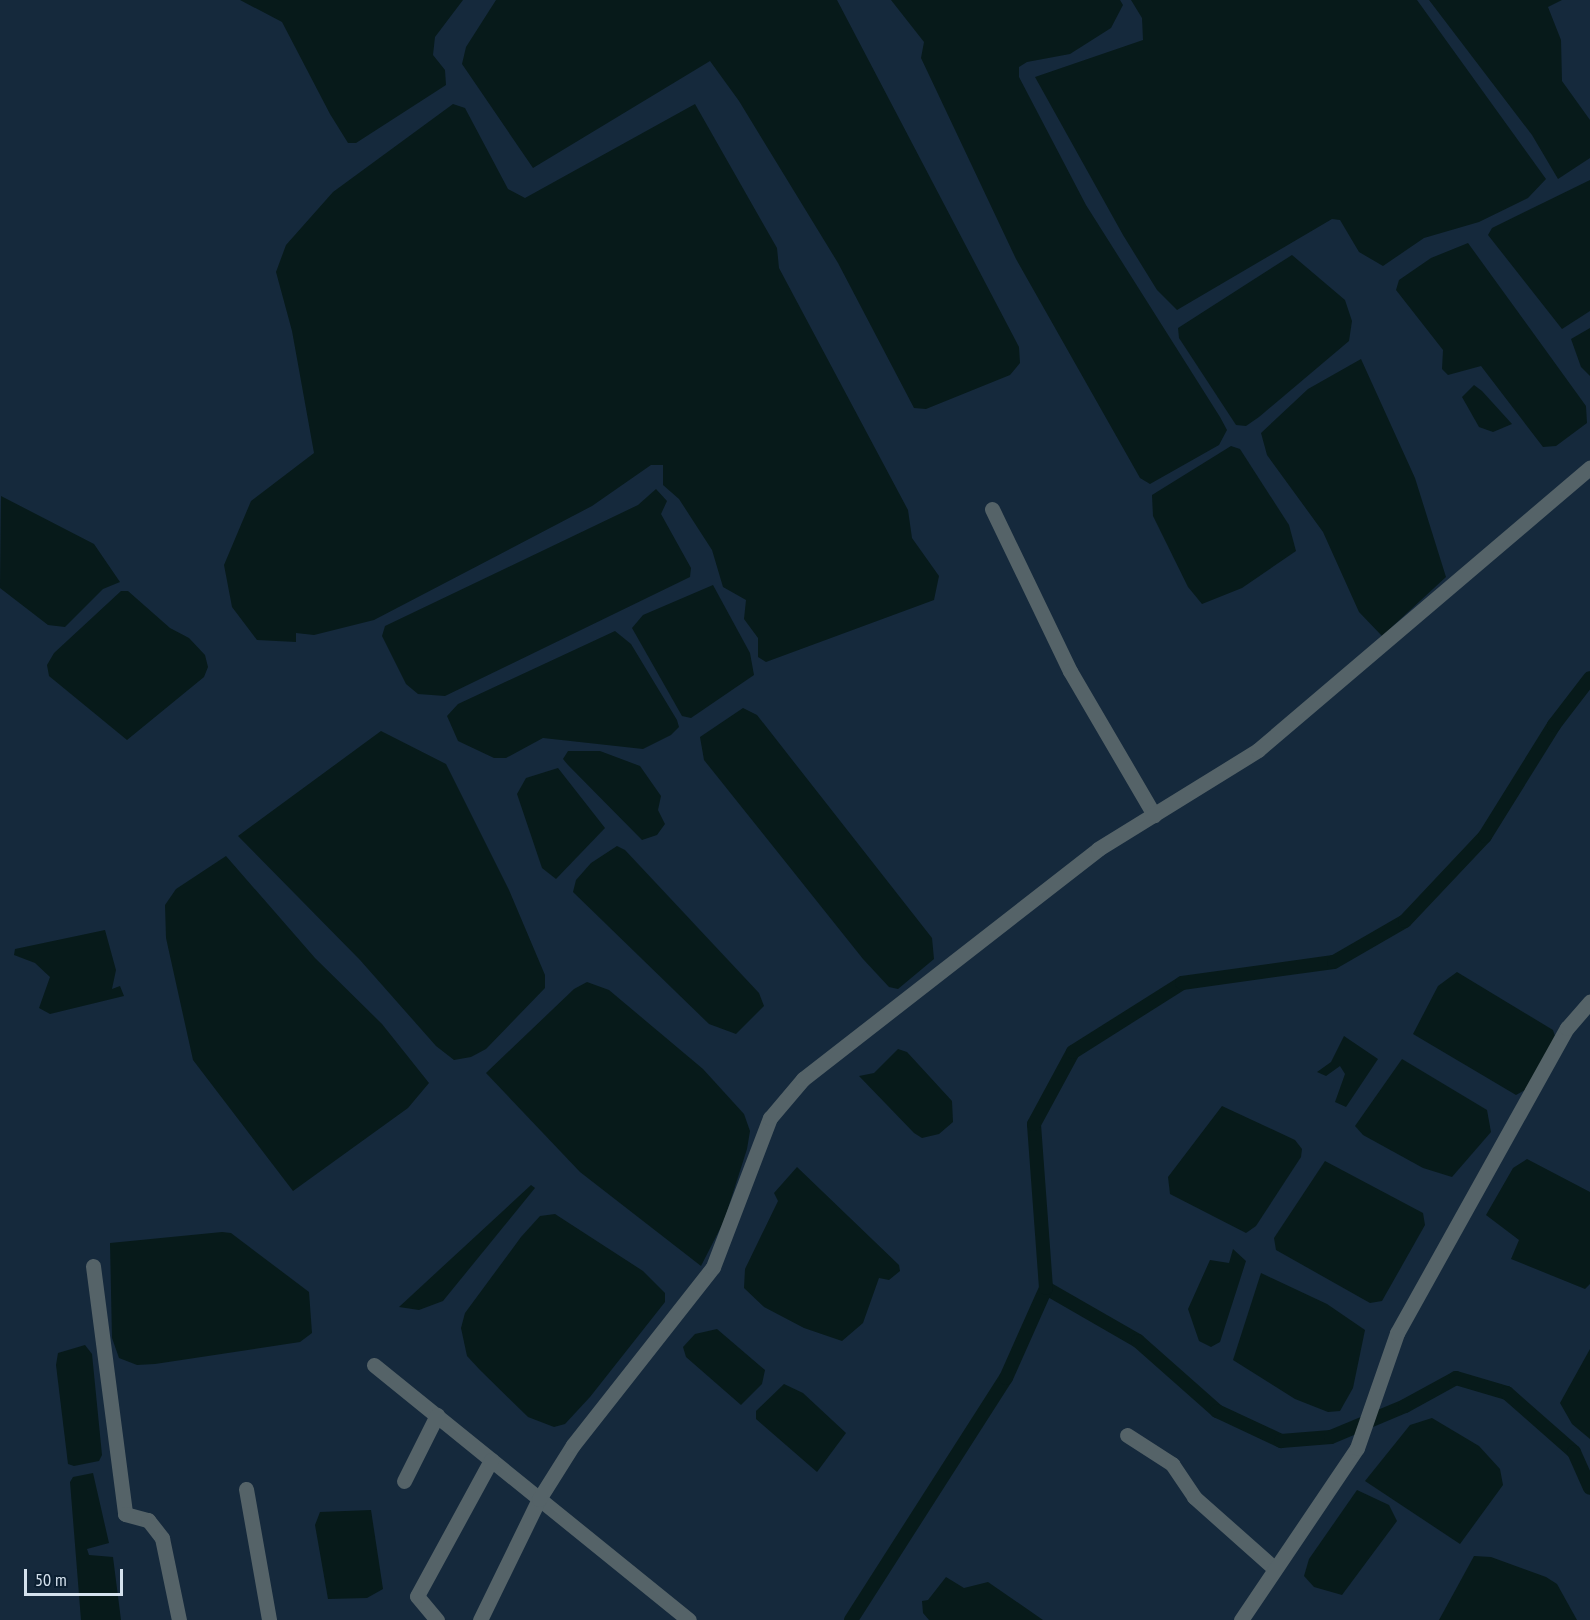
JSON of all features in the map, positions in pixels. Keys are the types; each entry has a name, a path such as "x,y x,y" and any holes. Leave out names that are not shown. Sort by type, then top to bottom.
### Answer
{"street":[{"path":"480,1620 539,1499 573,1445 713,1267 770,1118 803,1079 1098,849 1258,750 1590,467"},
{"path":"992,508 1070,671 1154,814"},
{"path":"1241,1620 1357,1448 1397,1333 1567,1028 1590,1002"},
{"path":"93,1266 125,1514 148,1520 162,1538 179,1620"},
{"path":"374,1365 686,1619"},
{"path":"405,1481 436,1414"},
{"path":"1127,1435 1172,1464 1194,1497 1274,1568"},
{"path":"438,1620 417,1596 491,1460"},
{"path":"246,1489 269,1620"}],"shaded area":[{"path":"240,0 463,0 435,37 433,55 445,70 446,85 356,143 348,143 330,114 282,22"},
{"path":"496,0 837,0 1019,347 1020,363 1010,375 926,409 914,408 838,263 739,101 710,61 533,168 462,64 466,47"},
{"path":"891,0 1120,0 1123,5 1111,28 1070,54 1027,62 1019,67 1019,77 1086,205 1220,417 1227,430 1219,445 1150,484 1140,478 1016,259 921,58 924,42"},
{"path":"1131,0 1417,0 1546,179 1528,198 1479,222 1424,238 1383,266 1359,252 1340,220 1332,219 1177,310 1157,290 1123,235 1035,77 1143,40 1142,18"},
{"path":"1429,0 1562,0 1548,7 1561,40 1562,81 1590,120 1590,158 1558,179 1532,135"},
{"path":"453,104 465,108 508,189 525,198 695,104 777,248 779,268 908,510 912,538 939,576 934,600 766,662 758,657 758,638 744,619 746,600 723,587 712,550 679,499 663,485 663,465 651,465 592,506 374,620 314,635 296,633 296,642 257,640 232,607 224,565 251,501 314,453 292,331 276,272 286,245 333,192"},
{"path":"1590,180 1590,311 1562,329 1488,235 1492,228"},
{"path":"1468,243 1586,406 1587,423 1556,446 1543,447 1481,366 1448,375 1442,369 1443,350 1396,290 1399,280 1431,258"},
{"path":"1292,255 1345,300 1352,321 1349,341 1259,417 1246,426 1236,425 1179,338 1178,328"},
{"path":"1590,328 1590,376 1581,367 1571,339"},
{"path":"1361,359 1415,478 1446,577 1382,636 1359,612 1323,532 1267,455 1261,433 1308,389"},
{"path":"1474,385 1512,424 1493,432 1479,427 1462,397"},
{"path":"1231,446 1240,449 1289,525 1296,551 1242,588 1202,604 1188,587 1153,516 1152,495"},
{"path":"656,489 667,501 661,514 691,568 690,577 445,696 418,694 406,684 382,636 385,626 638,505"},
{"path":"1,496 94,544 120,582 103,589 65,627 48,625 0,588"},
{"path":"713,585 750,653 754,675 691,718 682,716 632,628 643,615"},
{"path":"121,591 128,591 170,628 189,638 205,655 208,667 204,677 127,740 49,676 47,665 54,653"},
{"path":"615,631 631,644 677,720 679,727 671,735 643,749 543,738 506,758 494,758 458,741 447,716 458,704"},
{"path":"743,708 757,715 932,938 934,959 898,989 889,987 863,959 704,760 700,737"},
{"path":"381,731 446,764 509,890 545,975 545,988 486,1049 471,1057 454,1060 436,1046 360,960 238,836"},
{"path":"568,751 600,751 640,766 661,796 658,810 665,824 657,835 642,840 563,759"},
{"path":"558,768 605,828 556,879 542,868 517,794 526,778"},
{"path":"617,846 625,850 759,993 764,1006 736,1034 709,1024 573,892 576,880 591,863"},
{"path":"226,856 315,958 382,1024 429,1083 408,1108 293,1191 193,1060 166,938 165,905 176,889"},
{"path":"105,930 116,970 112,989 120,986 124,996 50,1014 39,1008 50,977 35,963 14,955 15,949"},
{"path":"1457,972 1553,1030 1556,1039 1525,1090 1516,1095 1413,1034 1438,986"},
{"path":"587,982 609,990 703,1069 744,1114 750,1131 747,1149 724,1221 701,1266 580,1172 486,1073 574,989"},
{"path":"1344,1036 1378,1059 1346,1107 1335,1102 1345,1074 1340,1066 1326,1076 1317,1072 1331,1062"},
{"path":"898,1049 907,1052 952,1101 953,1122 939,1134 922,1138 914,1133 859,1076 874,1073"},
{"path":"1402,1059 1487,1110 1491,1132 1452,1177 1423,1168 1363,1135 1355,1126"},
{"path":"1222,1106 1295,1140 1302,1149 1301,1157 1256,1226 1246,1233 1170,1194 1168,1177"},
{"path":"1527,1159 1590,1192 1590,1284 1585,1289 1511,1259 1519,1240 1486,1215 1513,1168"},
{"path":"1325,1161 1423,1213 1425,1225 1382,1301 1370,1303 1276,1250 1274,1238"},
{"path":"797,1167 899,1265 900,1271 889,1280 879,1278 863,1323 842,1341 804,1328 764,1307 744,1288 745,1269 778,1201 774,1193"},
{"path":"531,1185 535,1188 443,1301 419,1310 399,1307"},
{"path":"555,1214 643,1271 665,1293 665,1302 590,1397 565,1424 554,1427 528,1417 480,1370 467,1356 461,1328 465,1313 521,1237 540,1216"},
{"path":"231,1233 309,1292 312,1333 300,1342 155,1364 137,1365 119,1358 112,1338 110,1243"},
{"path":"1233,1249 1246,1261 1220,1342 1211,1347 1199,1341 1188,1309 1210,1260 1229,1263"},
{"path":"1261,1273 1327,1304 1365,1330 1353,1388 1340,1411 1328,1412 1295,1399 1233,1360"},
{"path":"717,1329 765,1370 762,1384 741,1405 686,1357 683,1347 695,1334"},
{"path":"85,1345 92,1354 102,1455 99,1461 74,1466 68,1464 56,1365 58,1353"},
{"path":"1590,1349 1590,1439 1572,1424 1560,1403"},
{"path":"784,1384 803,1393 846,1433 817,1472 756,1419 756,1411"},
{"path":"1432,1418 1479,1446 1500,1469 1503,1485 1460,1544 1365,1481 1410,1425"},
{"path":"93,1473 109,1543 87,1549 89,1555 113,1557 121,1620 81,1620 70,1482 73,1477"},
{"path":"1357,1490 1389,1505 1397,1521 1342,1595 1314,1587 1304,1576 1309,1559"},
{"path":"371,1510 383,1589 367,1598 328,1599 315,1525 320,1512"},
{"path":"1474,1556 1491,1557 1546,1577 1557,1584 1577,1620 1439,1620"},
{"path":"946,1577 964,1588 988,1582 1043,1620 929,1620 923,1613 922,1601 928,1600"}],"waterway":[{"path":"851,1620 1006,1378 1046,1288 1034,1124 1073,1052 1182,983 1334,962 1405,921 1485,836 1554,725 1590,678"},
{"path":"1046,1288 1138,1341 1217,1411 1281,1441 1331,1437 1405,1406 1456,1378 1507,1393 1574,1452 1590,1488"}]}
